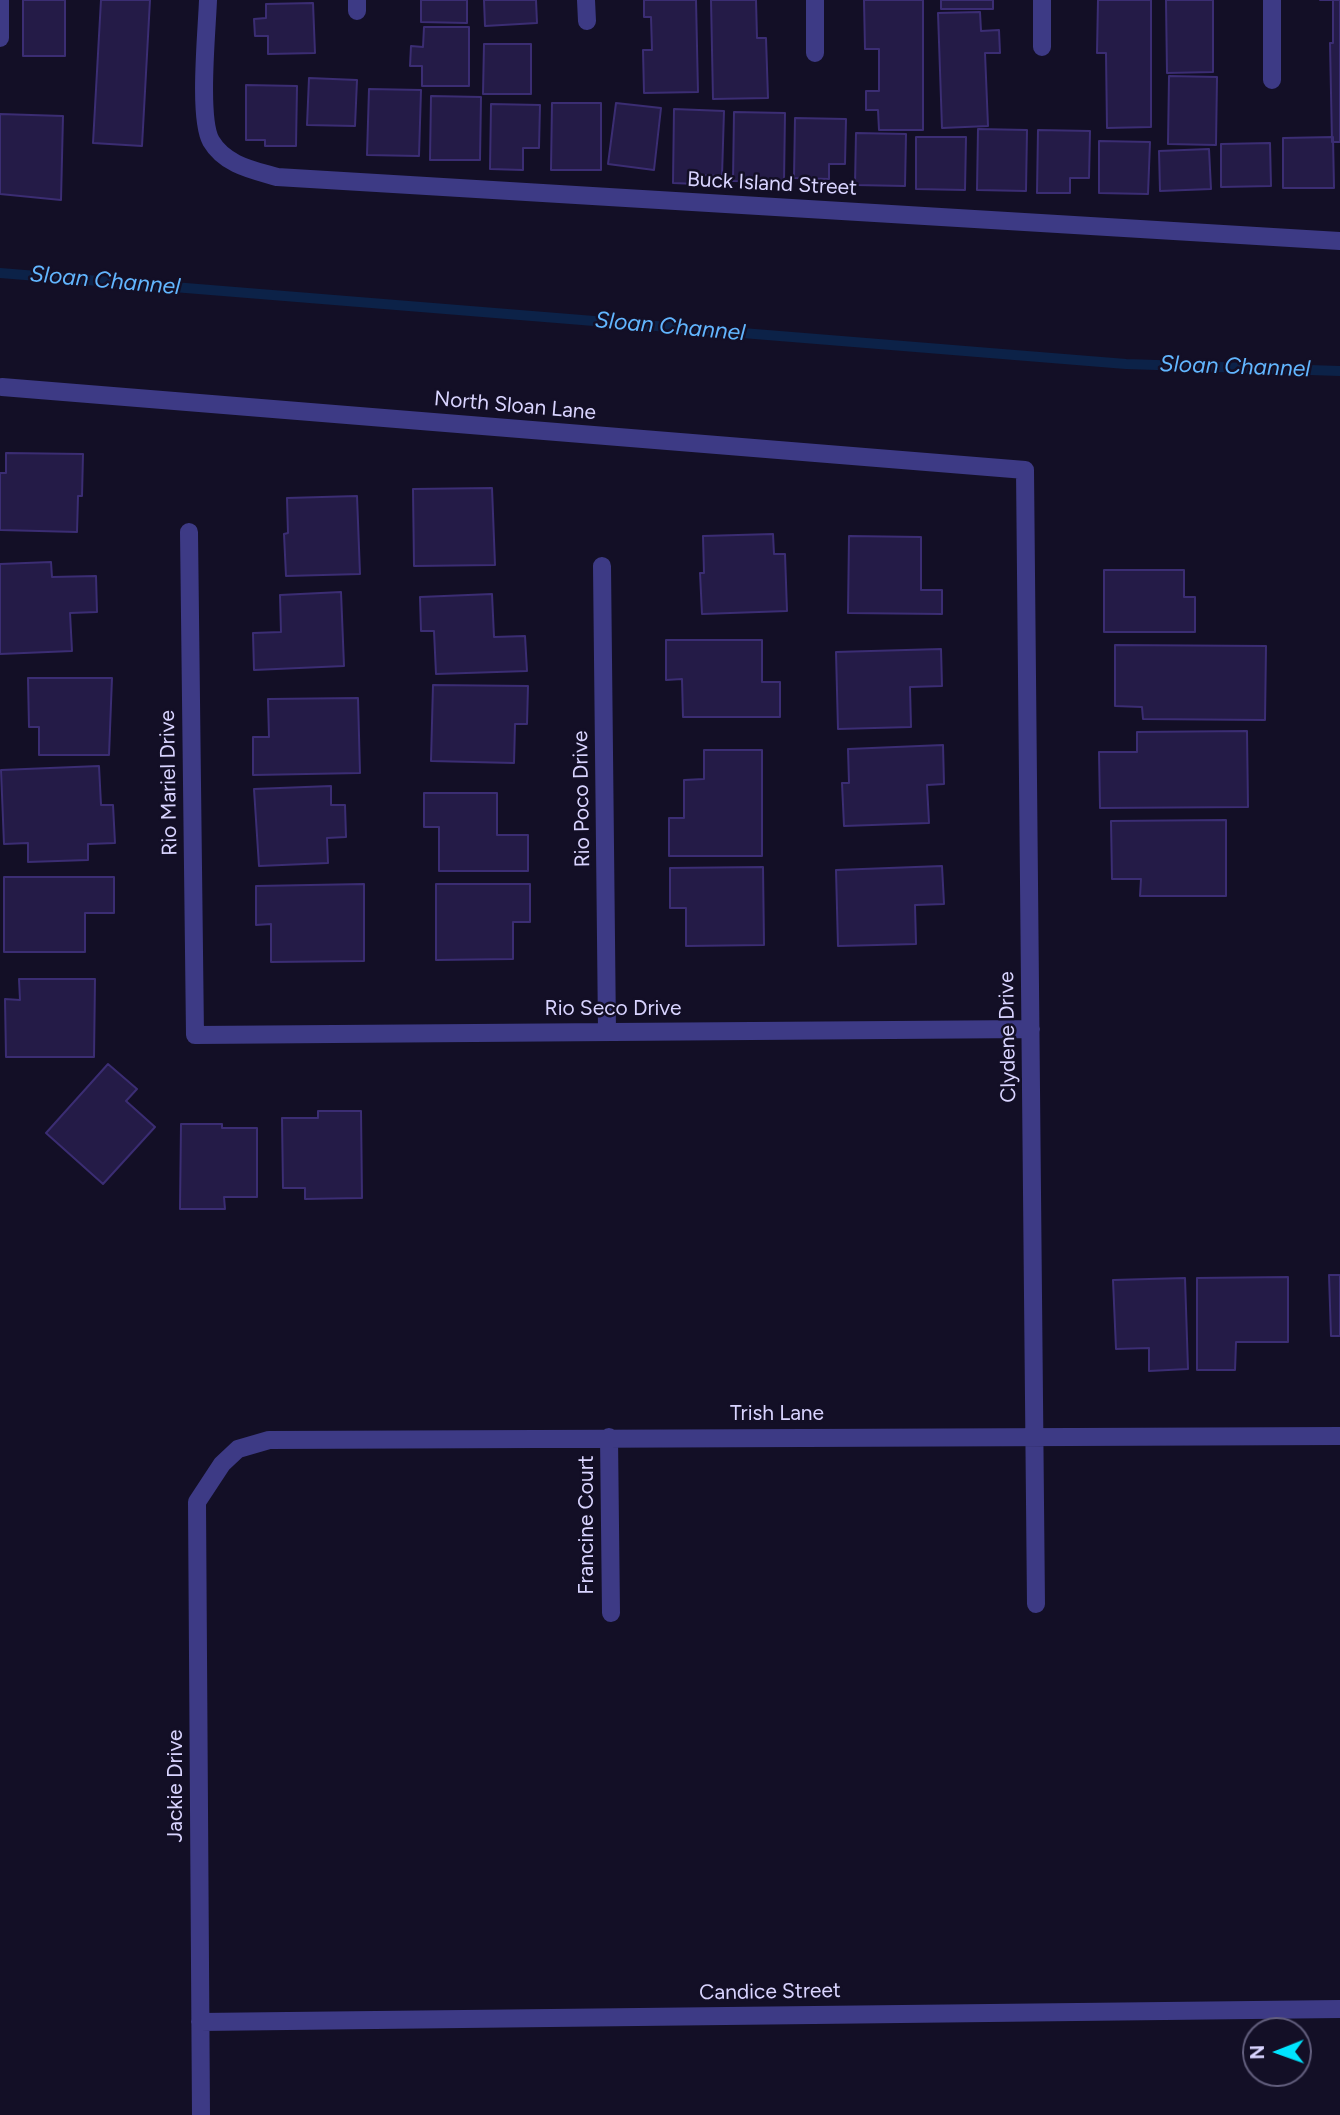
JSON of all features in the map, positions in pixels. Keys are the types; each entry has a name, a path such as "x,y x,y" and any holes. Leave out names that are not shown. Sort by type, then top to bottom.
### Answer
{"street":[{"path":"0,0 0,38"},
{"name":"Buck Island Street","path":"208,0 204,117 211,141 228,159 242,167 277,177 1340,241"},
{"path":"586,0 586,20"},
{"path":"815,0 815,52"},
{"path":"1042,0 1042,47"},
{"path":"1272,0 1272,80"},
{"name":"North Sloan Lane","path":"2,387 1026,470"},
{"name":"Clydene Drive","path":"1026,470 1036,1604"},
{"name":"Rio Mariel Drive","path":"190,531 195,1035"},
{"name":"Rio Poco Drive","path":"602,566 607,1032"},
{"name":"Rio Seco Drive","path":"195,1035 1031,1029"},
{"name":"Trish Lane","path":"222,1464 239,1449 270,1440 1340,1436"},
{"name":"Francine Court","path":"609,1437 611,1613"},
{"name":"Jackie Drive","path":"201,2115 197,1502 222,1464"},
{"name":"Candice Street","path":"200,2022 1340,2009"}],"building":[{"path":"23,0 65,0 65,56 23,56"},
{"path":"101,0 150,0 142,146 93,143"},
{"path":"421,0 467,0 467,23 421,22"},
{"path":"484,0 536,0 537,23 485,26"},
{"path":"644,0 696,0 698,92 644,93 643,50 652,50 651,17 644,17"},
{"path":"711,0 756,0 757,38 766,38 768,98 713,99"},
{"path":"864,0 923,0 923,130 879,130 878,110 866,110 866,91 879,91 879,49 865,49"},
{"path":"941,0 993,0 993,9 941,9"},
{"path":"1098,0 1151,0 1151,127 1107,128 1106,53 1097,53"},
{"path":"1166,0 1213,0 1213,72 1167,73"},
{"path":"1333,0 1340,0 1340,142 1332,142 1330,43 1333,43"},
{"path":"313,3 315,53 268,54 268,36 255,36 254,19 266,18 266,4"},
{"path":"980,12 981,31 999,30 1000,53 985,53 988,126 942,128 938,13"},
{"path":"424,27 469,27 469,86 422,86 422,66 410,66 411,46 423,47"},
{"path":"484,44 531,44 531,94 483,94"},
{"path":"1169,76 1217,77 1216,145 1168,144"},
{"path":"309,78 357,80 355,126 307,125"},
{"path":"246,85 297,86 296,146 265,146 265,140 246,140"},
{"path":"369,89 421,90 419,156 367,155"},
{"path":"431,96 481,97 480,160 430,160"},
{"path":"552,103 601,103 601,170 551,170"},
{"path":"616,103 661,108 654,170 608,164"},
{"path":"491,104 540,105 539,148 523,148 523,170 490,169"},
{"path":"674,109 724,111 722,176 697,175 697,184 673,183"},
{"path":"734,112 785,113 784,182 733,181"},
{"path":"0,114 63,116 61,200 0,194"},
{"path":"795,118 846,119 845,164 829,164 829,179 794,178"},
{"path":"978,129 1027,130 1026,191 977,190"},
{"path":"1038,130 1090,131 1089,178 1070,178 1070,193 1037,193"},
{"path":"856,133 906,134 905,186 855,185"},
{"path":"916,137 966,137 965,190 916,189"},
{"path":"1333,137 1334,188 1283,188 1283,138"},
{"path":"1099,141 1150,142 1148,194 1099,193"},
{"path":"1270,143 1271,186 1221,187 1221,144"},
{"path":"1209,149 1211,189 1160,191 1159,151"},
{"path":"6,453 83,454 82,496 78,496 77,532 0,530 0,473 6,473"},
{"path":"492,488 495,565 414,566 413,489"},
{"path":"357,496 360,574 286,576 284,534 288,533 287,498"},
{"path":"773,534 774,554 785,554 787,611 702,614 700,573 704,573 703,536"},
{"path":"849,536 921,537 921,590 942,590 942,614 848,613"},
{"path":"51,562 52,577 96,576 97,612 70,613 72,651 0,654 0,564"},
{"path":"1104,570 1184,570 1184,597 1195,597 1195,632 1104,632"},
{"path":"341,592 344,666 254,670 253,633 281,632 280,595"},
{"path":"492,594 494,637 525,636 527,671 436,674 434,631 421,631 420,597"},
{"path":"666,640 762,640 762,682 780,682 780,717 683,717 682,679 666,680"},
{"path":"1115,645 1266,646 1265,720 1143,719 1142,707 1115,706"},
{"path":"941,649 942,686 910,687 911,727 838,729 836,652"},
{"path":"28,678 112,678 109,755 39,755 39,727 29,727"},
{"path":"433,685 528,686 527,724 515,724 514,763 431,761"},
{"path":"358,698 360,773 253,775 253,737 269,737 268,699"},
{"path":"1247,731 1248,807 1100,808 1099,752 1137,752 1137,732"},
{"path":"943,745 944,784 927,785 929,823 844,826 842,783 849,783 848,749"},
{"path":"704,750 762,750 762,856 669,856 669,818 684,818 684,780 704,779"},
{"path":"99,766 101,805 113,805 115,843 88,844 88,860 28,862 28,843 4,844 1,770"},
{"path":"331,786 331,805 345,805 346,837 327,838 328,863 259,866 254,789"},
{"path":"424,793 497,793 497,835 528,835 528,871 439,871 439,827 424,827"},
{"path":"1226,820 1226,896 1140,896 1141,879 1112,879 1111,821"},
{"path":"942,866 944,904 915,905 916,944 838,946 836,870"},
{"path":"763,867 764,945 686,946 686,908 670,908 670,868"},
{"path":"4,877 114,877 114,913 85,913 85,952 4,952"},
{"path":"364,884 364,961 271,962 271,924 256,925 256,886"},
{"path":"436,884 530,884 530,922 513,922 513,959 436,960"},
{"path":"19,979 95,979 94,1057 6,1057 5,999 20,1000"},
{"path":"108,1064 137,1089 126,1101 155,1127 103,1184 46,1133"},
{"path":"318,1111 361,1111 362,1198 305,1199 305,1188 283,1188 282,1118 318,1118"},
{"path":"181,1124 222,1124 222,1128 257,1128 257,1197 224,1197 225,1209 180,1209"},
{"path":"1329,1275 1340,1275 1340,1336 1331,1336"},
{"path":"1288,1277 1288,1342 1236,1342 1235,1370 1197,1370 1197,1278"},
{"path":"1185,1278 1188,1369 1149,1371 1149,1348 1116,1349 1113,1280"}],"waterway":[{"name":"Sloan Channel","path":"0,273 1126,364 1340,371"}]}
